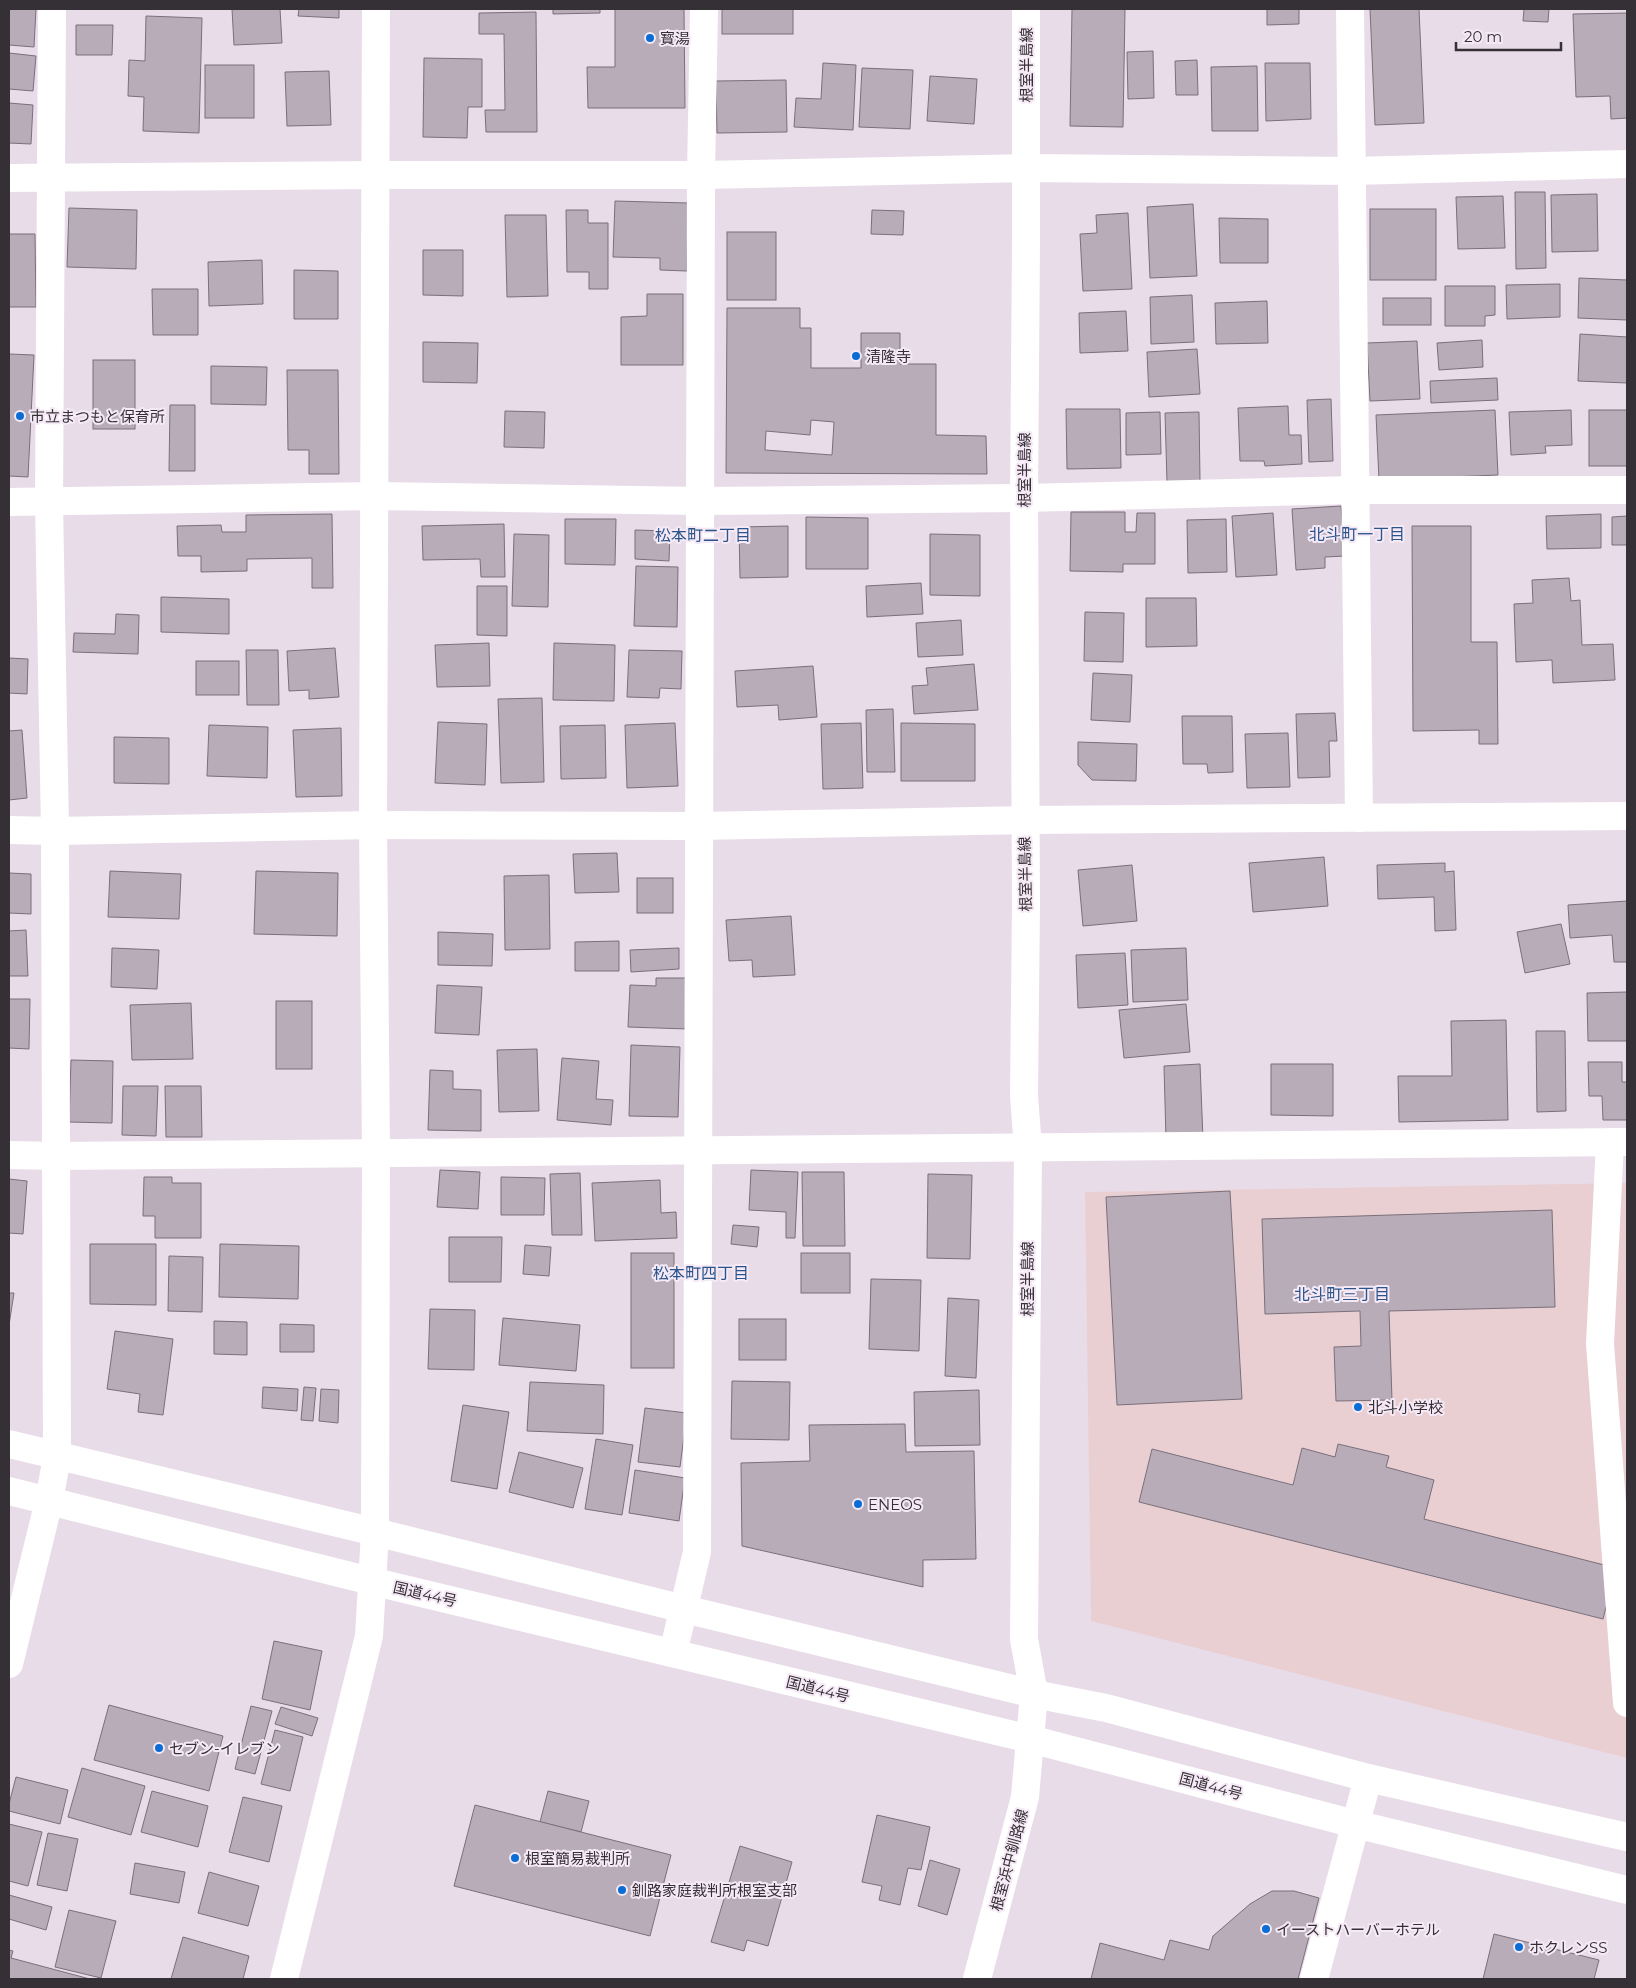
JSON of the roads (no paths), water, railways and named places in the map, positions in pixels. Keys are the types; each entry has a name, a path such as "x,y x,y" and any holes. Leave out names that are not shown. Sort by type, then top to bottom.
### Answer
{"main road":[{"path":"9,1664 49,1501 57,1457 55,831 49,503 52,9"},
{"path":"284,1979 369,1636 375,1532 376,9"},
{"path":"673,1653 697,1552 701,175 704,9"},
{"name":"根室半島線","path":"1026,9 1024,498 1026,903 1024,1096 1028,1148 1024,1639 1034,1694 1030,1739"},
{"path":"1350,9 1359,818"},
{"path":"9,178 701,175 1026,168 1352,170 1627,164"},
{"path":"9,502 49,503 375,496 700,501 1024,498 1355,490 1627,490"},
{"path":"9,830 55,831 374,825 699,826 1025,820 1627,816"},
{"path":"9,1155 1618,1142 1600,1344 1627,1703"},
{"path":"9,1444 1034,1694 1106,1708 1368,1778 1627,1837"},
{"name":"国道44号","path":"9,1491 371,1581 1030,1739 1355,1824 1627,1890"},
{"name":"根室浜中釧路線","path":"977,1979 1025,1798 1030,1739"},
{"path":"1314,1979 1368,1778"}],"place":[{"name":"寳湯","path":"650,38"},
{"name":"清隆寺","path":"856,356"},
{"name":"市立まつもと保育所","path":"20,416"},
{"name":"北斗小学校","path":"1358,1407"},
{"name":"ENEOS","path":"858,1504"},
{"name":"セブン-イレブン","path":"159,1748"},
{"name":"根室簡易裁判所","path":"515,1858"},
{"name":"釧路家庭裁判所根室支部","path":"622,1890"},
{"name":"イーストハーバーホテル","path":"1266,1929"},
{"name":"ホクレンSS","path":"1519,1947"}],"district":[{"name":"北斗町一丁目","path":"1357,534"},
{"name":"松本町二丁目","path":"703,535"},
{"name":"松本町四丁目","path":"701,1273"},
{"name":"北斗町三丁目","path":"1342,1294"}]}
